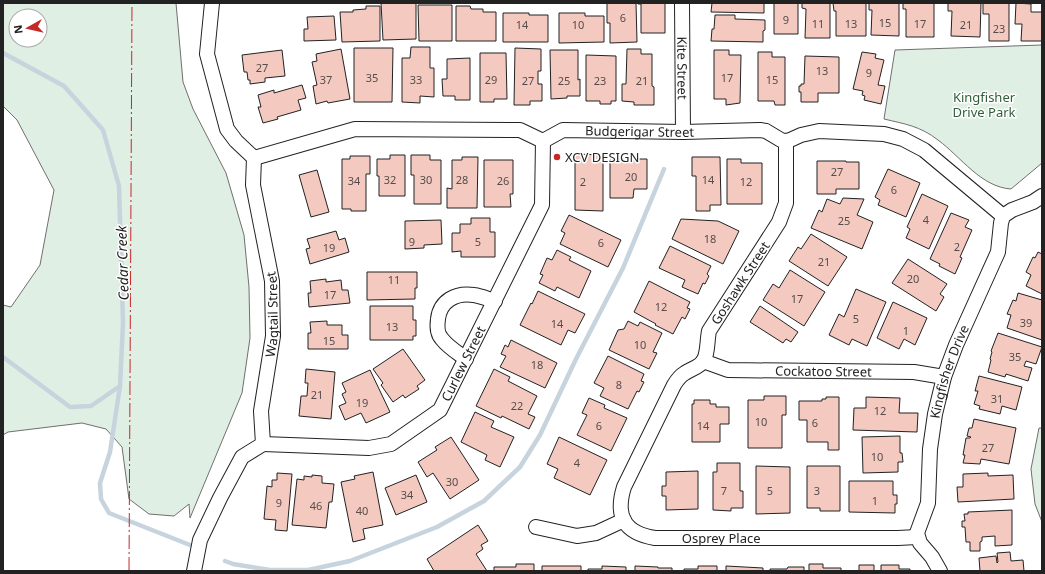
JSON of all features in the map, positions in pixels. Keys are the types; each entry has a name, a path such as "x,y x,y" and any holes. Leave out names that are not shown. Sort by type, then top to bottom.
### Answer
{"street":[{"path":"212,3 207,54 227,129 236,141 254,158 355,129 520,130 543,141"},
{"name":"Kite Street","path":"682,3 683,132"},
{"name":"Budgerigar Street","path":"543,141 563,130 683,132 760,130 766,131 780,140 786,141"},
{"path":"786,141 801,135 819,131 884,134 903,139 924,150 1003,216 1012,210 1033,202 1042,196"},
{"name":"Curlew Street","path":"263,444 369,448 391,444 440,410 542,205 543,141"},
{"name":"Goshawk Street","path":"703,361 711,327 779,222 786,203 786,141"},
{"name":"Wagtail Street","path":"254,158 253,185 272,281 273,336 261,411 263,444"},
{"name":"Kingfisher Drive","path":"917,537 918,528 928,503 930,449 944,377 956,345 998,252 1000,223 1003,216"},
{"path":"466,359 441,339 438,330 439,310 444,303 452,297 464,295 474,295 494,301"},
{"path":"536,527 577,536 596,533 624,520 620,504 624,487 671,392 679,378 697,367 703,361"},
{"name":"Cockatoo Street","path":"703,361 728,370 914,372 944,377"},
{"path":"194,571 200,540 242,457 263,444"},
{"name":"Osprey Place","path":"624,520 630,528 638,534 655,538 917,537"},
{"path":"917,537 940,571"}],"green space":[{"path":"3,3 176,3 183,82 193,109 226,173 244,235 249,287 250,338 242,393 190,518 189,504 174,516 149,514 129,499 122,447 106,429 82,423 8,432 3,435 3,305 11,307 40,265 54,190 17,120 3,106"},
{"name":"Kingfisher Drive Park","path":"1042,45 1042,163 1011,189 990,183 981,177 931,135 912,126 884,119 895,50"},
{"path":"1039,428 1042,428 1042,522 1035,504 1031,469"}],"building":[{"path":"381,3 416,3 416,39 383,40"},
{"path":"607,3 636,3 637,42 610,43 610,23 607,23"},
{"path":"638,3 665,3 665,33 641,33 641,4"},
{"path":"712,3 764,3 764,13 711,12"},
{"path":"774,3 798,3 798,34 774,34"},
{"path":"802,3 830,3 830,38 805,38 806,9 802,8"},
{"path":"833,3 866,3 866,36 836,36 836,11 834,11"},
{"path":"869,3 899,3 899,36 871,35 872,10 869,10"},
{"path":"903,3 934,3 934,37 906,37 906,9 903,9"},
{"path":"948,3 981,3 980,37 951,36 952,11 948,11"},
{"path":"983,3 1009,3 1009,41 989,41 989,14 983,14"},
{"path":"1016,3 1031,4 1031,12 1042,12 1042,41 1021,41 1022,24 1015,24"},
{"path":"418,5 452,5 452,41 419,41"},
{"path":"366,6 380,6 380,41 342,42 340,12 353,12 353,10 366,9"},
{"path":"456,6 470,6 471,9 483,9 483,12 496,12 496,41 456,41"},
{"path":"503,13 548,15 548,42 503,42"},
{"path":"559,13 585,13 585,16 604,16 604,42 559,43"},
{"path":"715,15 735,15 735,19 765,20 763,42 711,41"},
{"path":"334,16 336,40 304,41 304,29 308,29 307,17"},
{"path":"411,47 430,47 430,68 434,68 434,97 420,96 420,103 402,102 402,58 410,58"},
{"path":"354,48 393,48 392,102 354,102"},
{"path":"515,48 541,49 541,71 538,71 538,84 542,84 542,101 530,101 530,105 514,105"},
{"path":"341,49 350,99 328,103 327,101 316,104 313,86 317,85 312,62 317,61 316,54"},
{"path":"627,49 641,49 641,54 652,54 652,86 654,87 654,105 634,105 634,102 622,101 622,84 626,84"},
{"path":"282,50 285,76 265,78 265,82 250,84 247,72 244,72 242,55"},
{"path":"550,50 578,50 578,80 580,79 580,96 567,96 567,98 551,99"},
{"path":"714,50 729,50 729,55 741,55 740,103 726,105 726,99 714,99"},
{"path":"758,52 772,52 772,57 785,57 785,105 775,105 774,101 758,101"},
{"path":"862,52 876,54 875,58 884,60 878,85 885,86 881,104 864,100 865,96 862,95 863,91 853,89"},
{"path":"480,53 506,53 507,99 494,99 494,102 480,102"},
{"path":"586,55 616,56 616,101 611,101 611,104 600,104 600,101 586,101"},
{"path":"805,56 839,57 839,93 818,93 818,102 801,102 801,92 799,92 799,86 804,84"},
{"path":"470,58 470,100 455,100 455,96 443,96 442,79 447,79 447,59"},
{"path":"302,85 306,98 298,100 301,110 263,123 258,107 261,107 258,95 274,90 274,93"},
{"path":"575,154 603,155 603,211 575,210"},
{"path":"390,155 405,155 405,196 379,196 377,159 390,159"},
{"path":"411,155 430,155 430,160 441,160 441,204 414,204 414,175 411,175"},
{"path":"350,156 370,156 370,174 366,174 366,211 351,211 351,209 342,209 342,159 350,159"},
{"path":"462,157 478,157 477,208 447,208 447,188 452,189 452,160 462,160"},
{"path":"692,157 720,157 721,205 710,205 710,211 696,211 696,176 692,176"},
{"path":"610,159 647,159 647,189 634,189 633,198 610,198"},
{"path":"727,159 741,159 741,163 762,163 762,204 727,204"},
{"path":"484,160 513,160 513,194 510,194 511,207 484,207"},
{"path":"817,161 859,162 859,189 836,189 836,194 817,194"},
{"path":"888,169 920,183 906,217 878,205 880,200 875,197"},
{"path":"317,170 329,212 311,217 299,175"},
{"path":"922,194 948,206 929,249 906,238 910,229 907,227"},
{"path":"843,198 864,199 857,215 873,222 862,249 811,228 819,210 822,212 827,199 840,204"},
{"path":"951,213 969,220 965,227 972,230 960,257 962,258 955,274 939,266 940,264 930,259"},
{"path":"569,215 621,240 608,267 560,244 565,233 561,231"},
{"path":"471,218 490,218 490,232 495,232 495,257 461,257 461,251 452,252 452,233 460,233 460,224 471,224"},
{"path":"681,219 718,221 739,231 723,264 672,239"},
{"path":"441,220 442,244 424,245 424,248 405,249 405,221"},
{"path":"336,231 339,240 345,238 349,252 310,264 306,249 310,248 307,239"},
{"path":"811,234 847,257 828,286 789,261 798,247 801,249"},
{"path":"670,246 711,266 707,274 709,276 705,284 703,283 698,294 682,287 685,280 659,268"},
{"path":"557,250 571,257 569,260 591,271 579,298 557,287 555,291 539,283 543,275 540,274 547,258 552,260"},
{"path":"1038,252 1042,254 1042,294 1026,286 1031,275 1026,272 1033,257 1035,258"},
{"path":"908,259 947,284 940,294 944,297 936,311 892,283"},
{"path":"790,270 825,292 804,326 763,300 773,284 779,288"},
{"path":"367,272 417,272 415,299 367,300"},
{"path":"326,279 326,282 341,280 342,290 348,290 350,303 309,307 308,293 311,293 310,281"},
{"path":"649,281 690,302 687,308 690,309 685,319 682,317 673,334 634,312"},
{"path":"856,289 886,302 867,346 852,339 849,345 829,335 839,314 844,317"},
{"path":"538,291 585,314 575,333 568,330 561,345 520,325"},
{"path":"1018,293 1042,300 1042,340 1007,328 1011,315 1007,314 1013,300 1016,301"},
{"path":"893,302 927,318 915,345 904,339 899,349 877,338"},
{"path":"370,306 413,306 413,320 416,320 416,336 413,336 413,340 370,340"},
{"path":"760,306 798,332 791,342 786,339 783,343 750,322"},
{"path":"327,321 327,325 342,325 342,335 348,335 348,349 308,349 308,333 311,333 310,322"},
{"path":"628,321 638,326 640,322 662,333 653,352 657,353 649,369 609,350 618,330 624,329"},
{"path":"998,333 1042,347 1036,364 1026,361 1024,366 1032,368 1028,381 1006,374 1005,377 988,372 991,360 991,351"},
{"path":"511,340 557,363 545,388 500,367 506,356 501,354 505,345 508,347"},
{"path":"403,349 425,380 417,386 419,389 405,398 403,395 393,402 381,385 383,383 373,369"},
{"path":"608,356 644,374 641,381 644,382 639,392 637,391 628,409 600,396 604,388 594,383"},
{"path":"306,369 335,372 331,419 299,416 301,396 307,396 308,383 305,383"},
{"path":"494,369 510,377 508,381 537,396 528,414 535,417 529,429 476,406"},
{"path":"370,370 390,412 366,423 361,413 345,420 339,406 346,403 342,394 346,392 342,383"},
{"path":"979,376 1022,387 1016,410 1002,406 1000,414 979,409 980,406 974,404 978,391 975,391"},
{"path":"764,396 786,396 786,415 782,415 782,448 748,448 748,400 764,400"},
{"path":"826,397 839,397 839,450 828,450 828,442 807,442 807,420 799,420 799,401 822,401 822,399 826,399"},
{"path":"866,397 900,398 899,413 918,413 917,432 853,430 854,408 866,408"},
{"path":"589,398 605,405 604,408 627,418 611,451 577,435 587,415 582,413"},
{"path":"694,400 710,400 710,404 716,404 716,407 729,407 729,424 720,424 720,442 692,442 692,404 694,404"},
{"path":"475,412 494,421 491,427 514,437 500,467 485,460 487,455 461,442"},
{"path":"974,419 1016,428 1009,464 981,459 980,464 963,463 966,438 971,437 967,436 969,428 972,428"},
{"path":"900,436 900,453 902,453 903,462 898,462 898,472 863,473 862,437"},
{"path":"451,437 479,480 450,499 433,473 427,477 418,462 437,450 435,447"},
{"path":"559,437 607,460 590,495 554,478 558,469 547,464"},
{"path":"717,463 740,463 740,491 743,491 743,508 731,508 731,511 713,510 713,472 717,472"},
{"path":"756,466 790,467 790,513 756,514"},
{"path":"807,466 840,466 840,511 820,511 820,508 807,508"},
{"path":"698,471 698,509 666,510 666,496 662,496 662,486 666,486 666,472"},
{"path":"373,472 383,525 363,529 365,539 353,542 341,482 355,479 354,476"},
{"path":"277,473 292,474 287,531 275,530 276,520 264,519 267,486 272,487 272,480 277,480"},
{"path":"988,473 988,476 1013,475 1014,499 958,502 957,487 963,487 963,474"},
{"path":"312,475 322,476 322,483 334,484 332,502 329,502 326,528 292,525 297,479 304,480 304,476 312,477"},
{"path":"416,475 427,502 396,515 385,488"},
{"path":"849,481 893,481 893,495 897,495 895,513 849,512"},
{"path":"1012,510 1012,545 995,546 995,536 982,537 982,541 980,542 980,551 970,551 970,542 966,542 965,527 962,527 962,521 965,521 964,514 968,514 968,512"},
{"path":"478,525 488,541 481,545 483,549 476,554 487,571 434,571 427,559"},
{"path":"1010,552 1011,561 1023,560 1024,571 980,571 979,558 996,556 997,563 997,553"},
{"path":"516,564 534,564 534,571 494,571 494,567 516,567"},
{"path":"809,564 823,564 823,568 841,568 841,571 809,571"},
{"path":"859,565 874,565 874,571 859,571"},
{"path":"881,565 899,565 899,569 910,569 910,571 881,571"},
{"path":"542,566 581,566 581,571 542,571"},
{"path":"602,566 626,567 626,571 588,571 588,569 602,569"},
{"path":"635,566 672,568 672,571 635,571"},
{"path":"698,566 717,566 717,571 684,571 684,569 698,569"},
{"path":"726,566 763,568 763,571 726,571"},
{"path":"788,567 804,567 804,571 770,571 770,569 787,569"}],"waterway":[{"name":"Cedar Creek","path":"3,53 64,86 103,130 119,186 123,323 120,386 91,406 70,407 3,357"},
{"path":"225,561 233,564 270,570 308,570 350,561 437,527 484,501 520,467 540,435 576,359 623,268 664,169"},
{"path":"120,386 110,452 100,483 101,499 109,513 190,545"}],"power":[{"path":"129,571 132,3"}],"place":[{"name":"XCV DESIGN","path":"557,157"}]}
